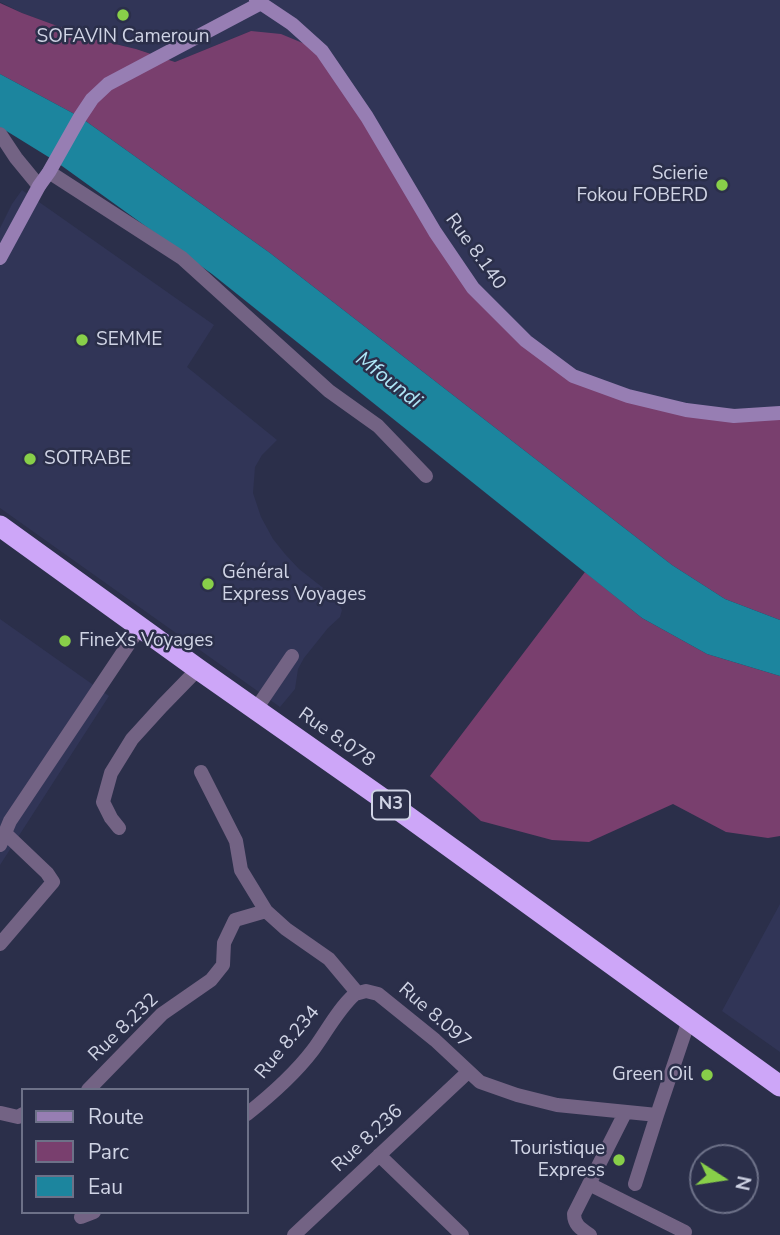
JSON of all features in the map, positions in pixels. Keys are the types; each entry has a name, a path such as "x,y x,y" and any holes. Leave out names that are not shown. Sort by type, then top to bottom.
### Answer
{"highway":[{"name":"Rue 8.078","path":"0,526 780,1086"}],"main road":[{"path":"0,258 80,117 92,99 107,84 258,2"},
{"name":"Rue 8.140","path":"258,2 292,23 322,51 367,117 435,232 473,288 526,341 573,376 628,396 686,410 734,416 780,413"}],"street":[{"path":"0,134 39,186"},
{"path":"52,166 183,258 329,391 378,426 426,477"},
{"path":"0,944 52,882 47,873 3,839 10,821 140,627"},
{"path":"256,709 292,656"},
{"path":"119,828 103,802 111,773 132,739 198,669"},
{"path":"201,772 236,841 242,870 266,911 286,929 329,959 355,990 355,994"},
{"name":"Rue 8.232","path":"90,1088 162,1014 211,980 223,965 224,943 235,920 266,911"},
{"name":"Rue 8.097","path":"355,994 366,991 378,994 435,1040 480,1082 557,1105 657,1115"},
{"name":"Rue 8.234","path":"248,1113 278,1089 313,1051 346,1002 355,994"},
{"path":"635,1184 689,1020"},
{"name":"Rue 8.236","path":"293,1235 468,1072"},
{"path":"1,1113 18,1117 21,1115"},
{"path":"590,1235 578,1227 574,1221 574,1213 625,1113"},
{"path":"379,1155 455,1233"},
{"path":"589,1184 685,1232"}],"shaded area":[{"path":"0,0 780,0 780,413 734,416 573,376 526,341 251,31 175,62 90,38 22,13"},
{"path":"22,190 214,325 187,367 277,440 262,455 255,467 253,493 261,517 285,554 299,569 336,598 342,610 340,617 304,658 298,669 295,689 280,707 0,508 0,228"},
{"path":"0,619 109,696 0,865"},
{"path":"780,904 780,1052 722,1011"}],"green space":[{"path":"0,3 90,38 175,62 251,31 281,34 322,51 473,288 573,376 686,410 780,413 780,620 725,599 672,565 270,253 80,117 0,74"},
{"path":"585,572 642,618 707,654 780,676 780,836 768,838 726,832 673,804 589,842 552,840 481,821 430,776"}],"water":[{"name":"Mfoundi","path":"0,74 80,117 270,253 672,565 725,599 780,620 780,676 707,654 642,618 212,274 55,161 0,127"}],"place":[{"name":"SOFAVIN Cameroun","path":"123,15"},
{"name":"Scierie Fokou FOBERD","path":"722,185"},
{"name":"SEMME","path":"82,340"},
{"name":"SOTRABE","path":"30,459"},
{"name":"Général Express Voyages","path":"208,584"},
{"name":"FineXs Voyages","path":"65,641"},
{"name":"Green Oil","path":"707,1075"},
{"name":"Touristique Express","path":"619,1160"}]}
